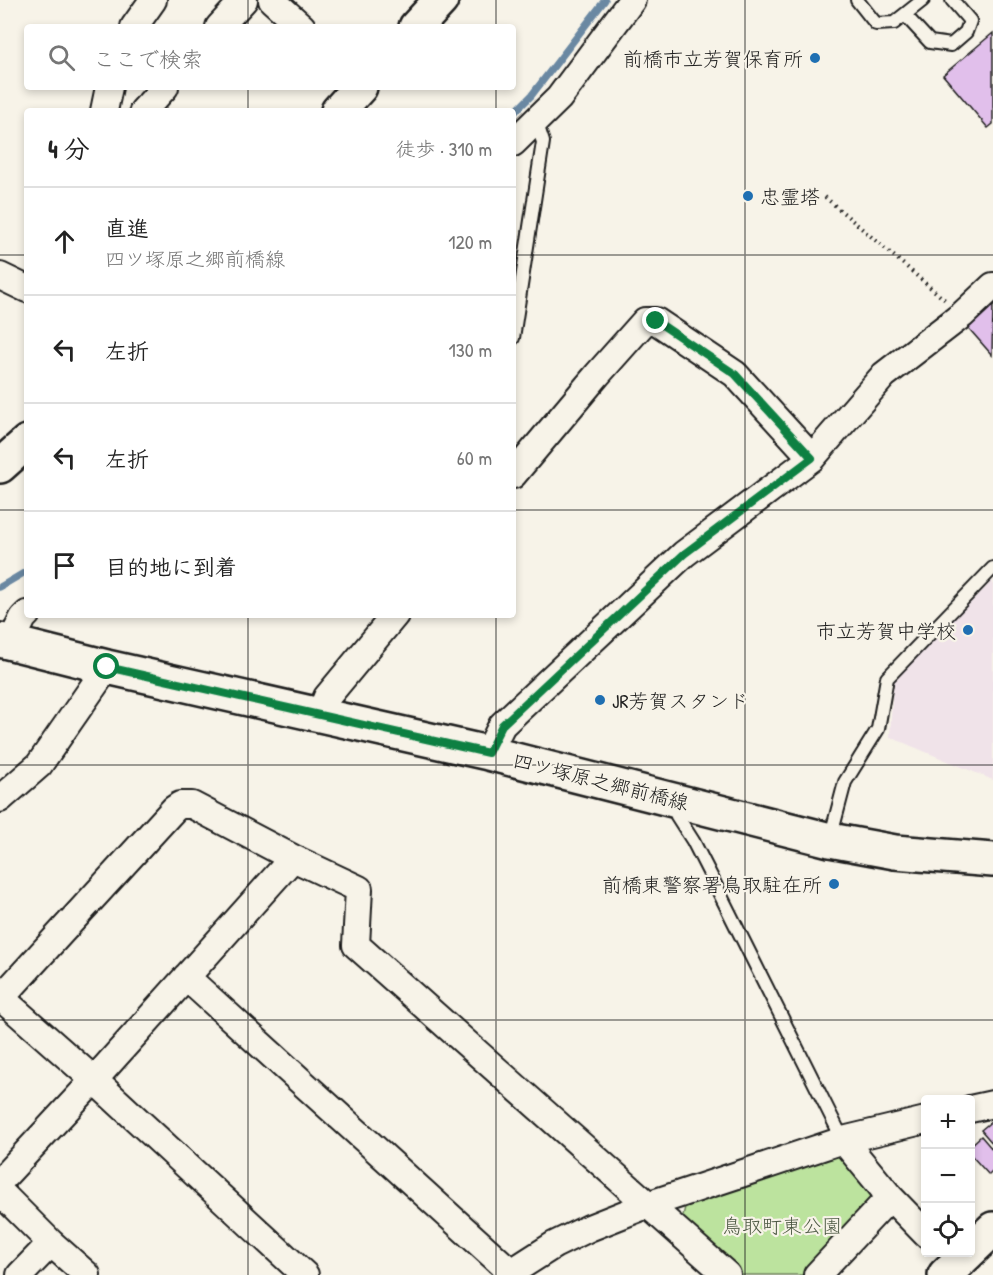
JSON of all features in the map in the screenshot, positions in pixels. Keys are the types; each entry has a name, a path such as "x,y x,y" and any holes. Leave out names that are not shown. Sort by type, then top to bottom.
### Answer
{"main road":[{"path":"419,24 441,0"},
{"path":"341,108 357,90"},
{"path":"0,466 24,445"},
{"name":"四ツ塚原之郷前橋線","path":"6,641 107,667 488,753 830,840 895,852 993,860"},
{"path":"959,1262 993,1229"}],"street":[{"path":"136,24 153,0"},
{"path":"222,24 244,0"},
{"path":"272,0 299,24"},
{"path":"516,140 559,98 632,0"},
{"path":"105,108 108,90"},
{"path":"146,108 162,90"},
{"path":"0,276 24,288"},
{"path":"488,753 502,725 684,554 812,458 884,375 962,315 993,286"},
{"path":"516,471 645,321 656,321 735,374 812,458"},
{"path":"6,641 24,617"},
{"path":"320,714 327,697 393,618"},
{"path":"0,799 39,765 107,667"},
{"path":"305,1275 94,1080 0,998 180,805 192,805 293,858 359,889 356,945 727,1275"},
{"path":"0,1181 293,858"},
{"path":"186,977 509,1274 554,1245 648,1204 843,1140 921,1121"},
{"path":"975,1108 993,1104"},
{"path":"843,1140 890,1197 921,1229"},
{"path":"0,1192 87,1275"},
{"path":"817,1275 890,1197"},
{"path":"20,1275 51,1243"}],"lane":[{"path":"857,0 876,24 894,23 923,0"},
{"path":"905,15 930,42 951,45 966,32 970,21 951,0"},
{"path":"516,318 543,142 536,122"},
{"path":"830,840 845,782 878,729 887,678 993,568"},
{"path":"672,799 677,816 720,892 843,1140"}],"path":[{"path":"825,197 962,315"}],"shaded area":[{"name":"市立芳賀中学校","path":"993,580 993,780 890,737 893,680"}],"green space":[{"name":"鳥取町東公園","path":"837,1153 844,1154 875,1196 805,1275 741,1275 682,1220 685,1207"}],"building":[{"path":"993,33 993,124 988,128 943,75"},
{"path":"988,299 993,305 992,355 964,323"},
{"path":"993,1120 993,1144 981,1130"},
{"path":"981,1136 993,1150 993,1171 989,1175 975,1160 975,1141"}],"waterway":[{"path":"516,111 531,96 605,0"},
{"path":"0,587 24,573"}],"place":[{"name":"前橋市立芳賀保育所","path":"815,58"},
{"name":"忠霊塔","path":"748,196"},
{"name":"市立芳賀中学校","path":"968,630"},
{"name":"JR芳賀スタンド","path":"600,700"},
{"name":"前橋東警察署鳥取駐在所","path":"834,884"}],"route":[{"path":"107,667 488,753 502,725 684,554 812,458 735,374 656,321"}]}
